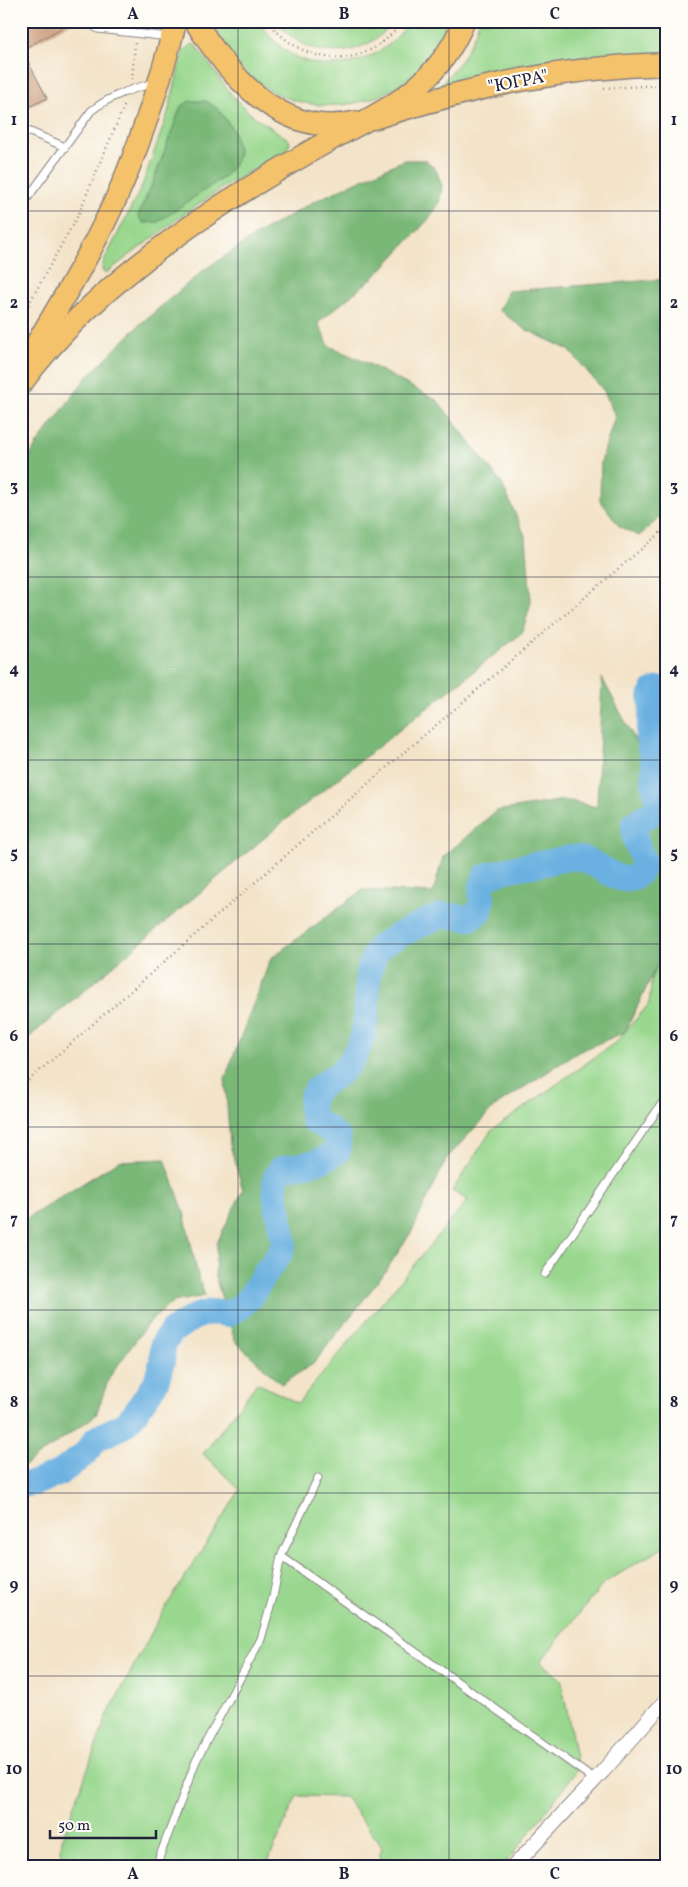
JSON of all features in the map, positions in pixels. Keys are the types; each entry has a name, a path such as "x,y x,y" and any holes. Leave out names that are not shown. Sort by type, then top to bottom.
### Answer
{"highway":[{"name":"\"ЮГРА\"","path":"373,118 430,101 530,77 588,68 667,64"}],"main road":[{"path":"195,21 224,64 238,79 256,96 282,112 300,120 332,125 350,124 373,118"},
{"path":"21,384 45,353 94,304 178,236 224,204 274,173 373,118 403,99 430,76 452,47 464,21"},
{"path":"21,370 97,238 124,181 160,81 174,29"}],"street":[{"path":"514,1866 595,1780 667,1699"}],"lane":[{"path":"86,21 98,29 136,32 174,29"},
{"path":"21,207 91,111 104,101 160,81"},
{"path":"21,128 65,147"},
{"path":"544,1274 667,1096"},
{"path":"156,1866 196,1761 261,1639 273,1597 281,1556 318,1478"},
{"path":"281,1556 595,1780"}],"path":[{"path":"268,21 277,33 301,51 315,56 330,58 352,56 374,48 386,40 402,21"},
{"path":"21,318 78,215 131,90 136,32"},
{"path":"602,88 667,85"},
{"path":"21,1087 364,787 667,527"}],"green space":[{"path":"213,21 259,21 276,42 292,55 313,63 329,65 345,64 375,54 400,34 409,21 450,21 430,58 401,84 367,100 331,105 294,100 261,85 233,58"},
{"path":"276,21 394,21 367,44 351,50 335,52 319,50 303,44"},
{"path":"479,21 667,21 667,53 583,59 531,67 432,91 461,60 472,41"},
{"path":"192,44 196,46 231,94 252,115 288,139 290,143 287,150 230,183 186,213 106,273 103,272 104,261 142,186 168,113 183,51"},
{"path":"190,101 206,101 218,109 233,130 239,153 234,165 224,177 158,222 143,223 138,216 153,182 181,106"},
{"path":"404,160 426,160 436,170 442,186 439,204 427,221 377,274 318,323 329,346 365,362 438,401 502,484 526,538 531,602 522,633 282,823 21,1044 21,470 37,444 87,377 139,325 204,270 258,234 313,202"},
{"path":"667,279 667,511 639,536 620,527 600,500 601,462 615,416 604,391 569,350 523,328 499,310 508,291"},
{"path":"602,678 634,738 667,817 667,945 625,1032 578,1052 494,1107 447,1158 412,1231 383,1275 313,1364 281,1384 235,1341 215,1276 217,1243 243,1190 230,1145 225,1078 271,958 363,890 433,893 443,857 496,811 565,800 597,807"},
{"path":"667,698 667,823 661,819 665,786 658,700"},
{"path":"667,938 667,1545 604,1583 540,1662 561,1679 578,1769 511,1857 502,1866 377,1866 382,1847 345,1797 297,1796 266,1866 60,1866 62,1839 107,1716 162,1613 240,1490 203,1454 257,1383 298,1403 468,1200 452,1191 491,1131 616,1042 649,1004 652,978"},
{"path":"165,1159 184,1212 197,1272 205,1296 173,1302 148,1323 109,1378 96,1415 21,1468 21,1222 119,1161"}],"building":[{"path":"21,21 74,21 22,50 47,98 21,111"}],"waterway":[{"path":"21,1485 34,1483 60,1473 86,1453 96,1439 124,1425 135,1413 156,1382 162,1362 163,1344 172,1331 194,1317 211,1312 228,1314 240,1307 251,1296 280,1254 284,1242 276,1199 275,1179 281,1169 317,1162 338,1151 338,1138 327,1128 313,1120 312,1098 321,1086 345,1068 362,1039 366,1021 369,973 379,948 410,929 439,917 470,918 480,911 482,901 481,889 485,877 500,872 566,858 579,858 623,879 631,879 638,874 644,864 635,838 634,824 651,813 657,807 658,800 654,782 654,763 648,737 652,711 651,698 653,691 667,690"}]}
